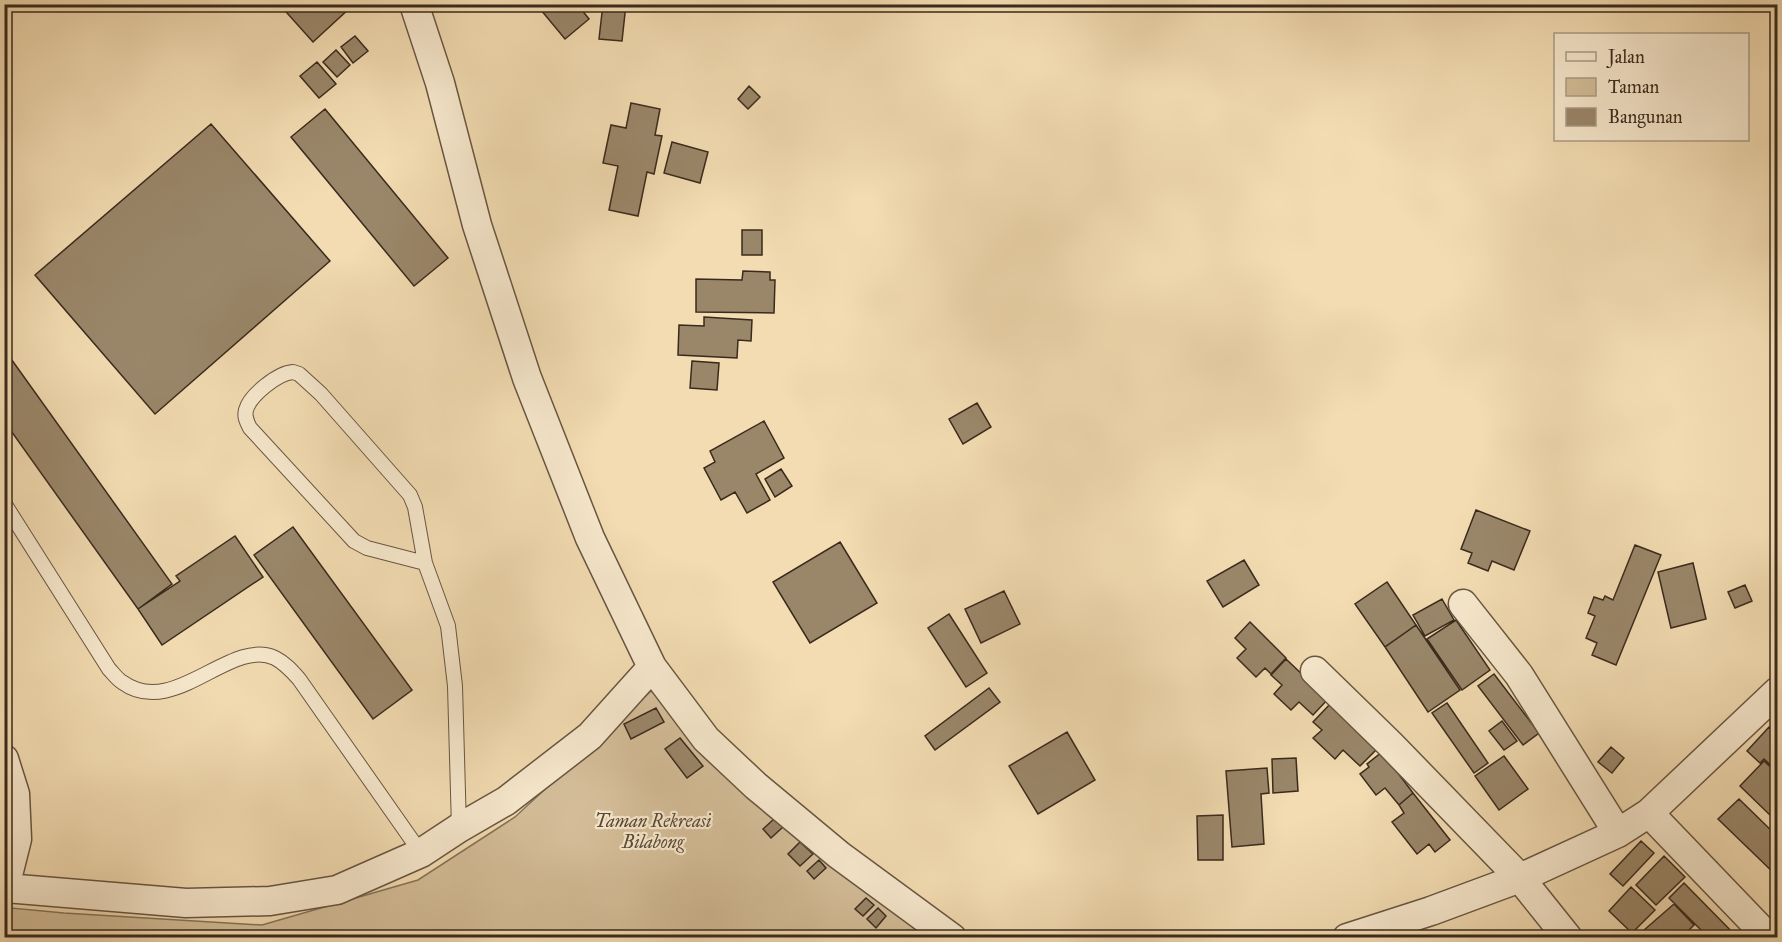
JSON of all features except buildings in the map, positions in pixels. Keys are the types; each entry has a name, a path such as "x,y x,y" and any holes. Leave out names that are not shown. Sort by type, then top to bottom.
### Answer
{"street":[{"path":"414,4 440,83 477,225 527,378 590,538 652,667 706,739 756,786 839,855 952,938"},
{"path":"1463,604 1519,675 1618,832"},
{"path":"4,759 15,794 16,839 5,889 186,903 270,901 337,890 422,852 506,801 590,736 652,667"},
{"path":"1315,671 1390,744 1520,878 1568,938"},
{"path":"1350,937 1431,911 1520,878 1618,832 1648,813 1772,706"},
{"path":"1648,813 1769,938"}],"lane":[{"path":"425,563 368,548 354,541 250,428 245,419 245,411 256,395 277,377 293,372 299,374 321,394 410,495 415,507 425,563 448,626 455,686 459,828"},
{"path":"4,503 98,648 109,669 122,683 139,690 153,692 171,690 249,654 273,657 286,664 422,852"}],"green space":[{"name":"Taman Rekreasi Bilabong","path":"651,691 936,937 5,938 11,908 262,925 418,880 515,817"}]}
